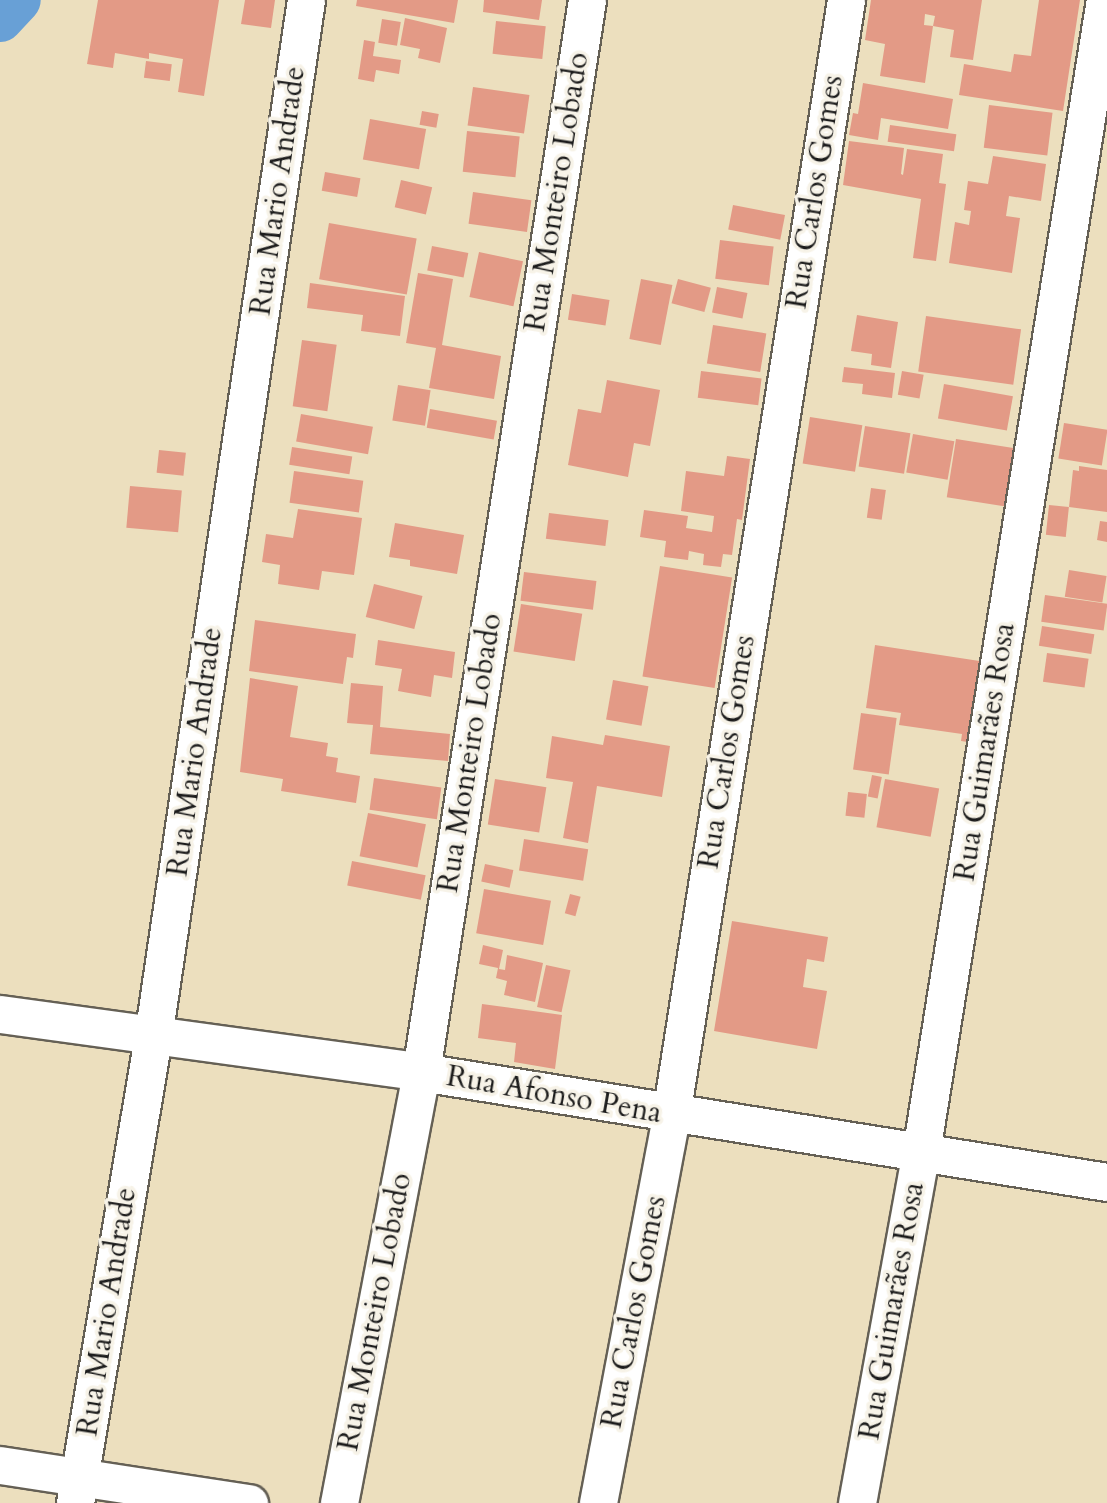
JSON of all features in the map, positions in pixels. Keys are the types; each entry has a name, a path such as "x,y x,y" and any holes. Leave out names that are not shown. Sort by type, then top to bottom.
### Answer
{"street":[{"name":"Rua Mario Andrade","path":"77,1491 153,1037 306,0"},
{"name":"Rua Monteiro Lobado","path":"339,1503 421,1072 587,0"},
{"name":"Rua Carlos Gomes","path":"598,1503 671,1115 846,0"},
{"name":"Rua Guimarães Rosa","path":"857,1503 921,1153 1105,0"},
{"name":"Rua Afonso Pena","path":"0,1014 421,1072 671,1115 1107,1182"},
{"path":"0,1465 77,1491 249,1503"}],"building":[{"path":"98,0 219,0 204,96 178,92 183,59 149,53 149,59 115,53 113,68 87,64"},
{"path":"245,0 275,0 271,28 241,24"},
{"path":"357,0 458,0 454,23 356,6"},
{"path":"484,0 542,0 539,20 483,12"},
{"path":"871,0 982,0 973,60 950,57 954,30 933,26 925,83 880,76 885,44 865,40","holes":["925,14 935,16 933,26 924,25"]},
{"path":"1039,0 1080,0 1063,111 959,95 964,64 1011,72 1014,54 1031,56"},
{"path":"405,18 447,28 440,63 418,58 420,49 400,45"},
{"path":"382,19 401,22 397,46 378,43"},
{"path":"496,21 546,26 542,59 493,54"},
{"path":"364,40 375,42 373,56 401,60 399,74 376,70 374,82 358,79"},
{"path":"146,61 172,64 170,81 144,78"},
{"path":"863,83 953,99 948,129 881,118 878,140 849,135 853,113 858,114"},
{"path":"473,87 529,95 524,134 468,126"},
{"path":"989,105 1053,113 1047,155 984,148"},
{"path":"422,111 439,114 436,128 420,125"},
{"path":"370,119 426,129 419,169 363,159"},
{"path":"890,125 956,134 954,151 888,142"},
{"path":"467,131 520,137 515,177 463,172"},
{"path":"849,141 904,148 903,175 907,149 943,154 939,183 946,184 936,261 913,258 921,199 843,185"},
{"path":"993,156 1046,164 1041,201 1009,196 1006,216 1020,218 1012,273 949,263 955,222 969,225 971,211 964,210 968,181 988,184"},
{"path":"325,172 360,178 357,197 322,191"},
{"path":"401,180 432,187 426,214 395,207"},
{"path":"473,192 531,200 527,232 469,224"},
{"path":"733,205 785,215 780,240 728,230"},
{"path":"329,223 417,238 407,295 319,279"},
{"path":"720,240 774,247 769,285 715,279"},
{"path":"432,246 468,253 464,278 427,271"},
{"path":"479,252 523,261 513,306 469,297"},
{"path":"418,273 453,279 442,345 501,356 494,399 429,388 436,348 406,343"},
{"path":"641,279 672,285 661,345 629,339"},
{"path":"678,279 711,288 704,312 672,303"},
{"path":"310,283 405,296 400,336 361,331 363,315 307,308"},
{"path":"717,287 747,293 742,318 712,313"},
{"path":"572,294 610,300 605,326 568,320"},
{"path":"857,315 898,322 891,368 871,365 872,354 851,351"},
{"path":"926,316 1021,329 1013,385 918,371"},
{"path":"713,325 766,333 760,372 707,364"},
{"path":"302,340 337,345 327,411 293,406"},
{"path":"844,367 895,373 892,398 862,394 863,384 842,382"},
{"path":"701,371 762,378 758,405 698,398"},
{"path":"902,371 924,375 919,398 898,395"},
{"path":"607,380 660,390 650,446 634,443 628,477 568,465 578,409 601,413"},
{"path":"944,384 1013,396 1007,431 938,418"},
{"path":"398,385 431,390 425,426 392,421"},
{"path":"430,409 497,421 494,440 427,428"},
{"path":"301,414 373,427 368,454 296,442"},
{"path":"810,417 862,425 855,472 803,463"},
{"path":"1064,423 1107,430 1102,465 1058,459"},
{"path":"865,426 910,433 904,474 859,466"},
{"path":"913,434 954,441 948,480 906,472"},
{"path":"956,439 1013,448 1004,506 947,497"},
{"path":"292,447 352,457 349,474 289,465"},
{"path":"159,450 186,453 183,476 157,473"},
{"path":"727,456 750,459 742,520 737,519 732,555 723,554 721,567 703,565 704,554 689,551 688,560 664,557 666,541 640,537 644,510 688,516 686,528 712,532 714,516 681,511 686,471 724,476"},
{"path":"1079,466 1107,470 1107,512 1069,507 1073,470 1079,471"},
{"path":"294,471 363,481 359,512 290,503"},
{"path":"130,486 182,491 178,532 126,528"},
{"path":"871,488 886,490 882,520 867,518"},
{"path":"1049,505 1069,507 1066,537 1046,535"},
{"path":"298,509 362,518 354,575 322,571 319,590 278,584 280,565 262,562 266,534 293,538"},
{"path":"549,513 609,520 605,546 546,539"},
{"path":"1100,521 1107,522 1107,542 1097,540"},
{"path":"395,523 464,535 457,574 410,566 410,560 389,557"},
{"path":"660,566 732,577 715,688 642,677"},
{"path":"1069,570 1107,576 1102,603 1065,597"},
{"path":"524,572 596,581 593,610 520,601"},
{"path":"374,584 423,596 414,629 366,617"},
{"path":"1045,595 1107,604 1104,631 1041,622"},
{"path":"521,604 582,614 575,661 513,651"},
{"path":"255,620 356,634 353,658 347,657 343,684 249,671"},
{"path":"1042,626 1094,634 1091,654 1039,646"},
{"path":"378,640 455,652 452,678 434,675 431,697 398,691 402,669 375,665"},
{"path":"875,645 986,662 974,743 961,741 962,734 899,725 901,713 866,708"},
{"path":"1047,653 1089,659 1085,688 1043,682"},
{"path":"250,678 298,686 290,737 328,743 326,756 338,758 336,772 360,776 356,803 281,791 283,779 240,772"},
{"path":"613,680 648,686 642,726 606,719"},
{"path":"351,683 383,686 380,727 450,734 448,761 370,754 373,725 347,723"},
{"path":"861,713 897,718 889,774 853,769"},
{"path":"605,735 670,746 662,797 597,786 588,843 563,838 573,782 546,778 552,736 603,745"},
{"path":"872,775 882,777 878,799 868,797"},
{"path":"374,778 441,787 437,819 370,810"},
{"path":"495,779 546,787 539,833 488,824"},
{"path":"885,779 939,789 931,837 876,827"},
{"path":"848,792 867,794 864,818 845,816"},
{"path":"368,813 426,824 418,867 360,856"},
{"path":"524,839 588,849 583,881 519,871"},
{"path":"352,861 426,875 421,900 347,886"},
{"path":"485,864 513,870 510,888 481,882"},
{"path":"484,889 551,901 543,945 476,933"},
{"path":"570,894 581,897 575,916 565,913"},
{"path":"732,921 828,937 824,962 807,959 803,987 827,991 817,1049 714,1031"},
{"path":"483,945 503,950 499,969 505,970 507,955 543,963 535,1002 504,995 507,981 496,978 498,968 479,964"},
{"path":"546,965 570,970 562,1012 537,1007"},
{"path":"482,1004 562,1015 555,1069 514,1062 516,1043 478,1038"}],"waterway":[{"path":"0,19 18,0"}]}
